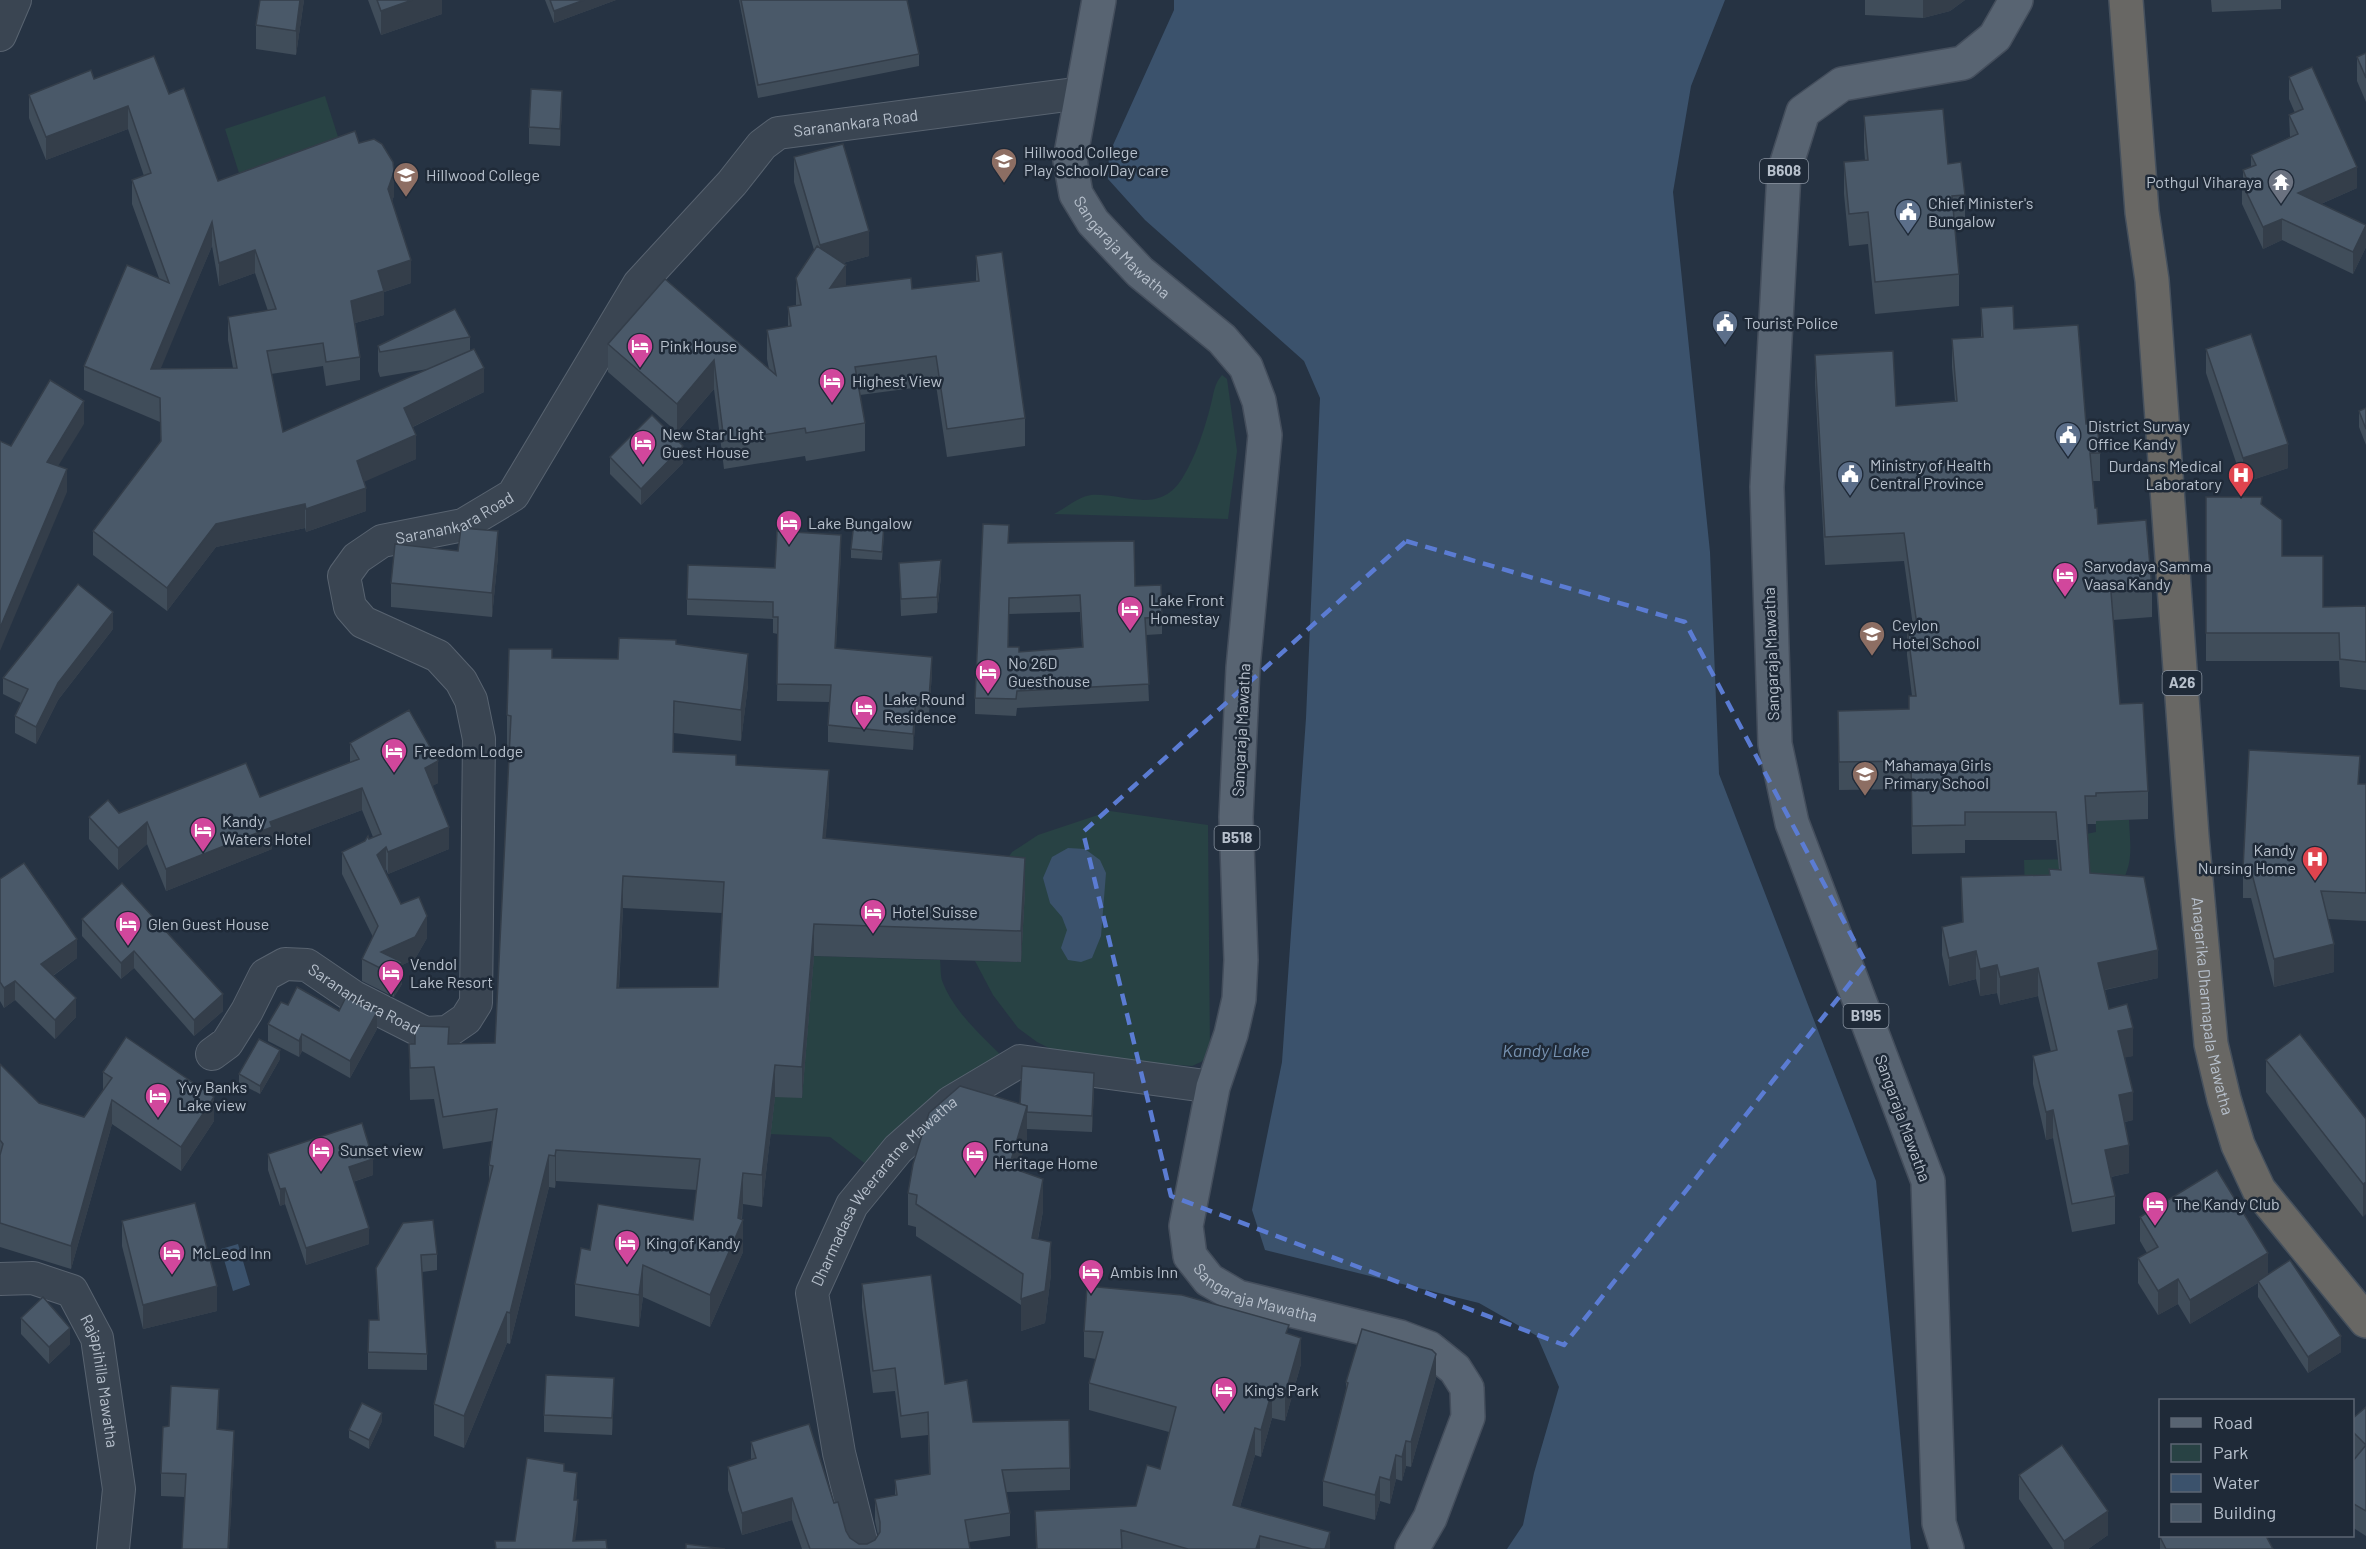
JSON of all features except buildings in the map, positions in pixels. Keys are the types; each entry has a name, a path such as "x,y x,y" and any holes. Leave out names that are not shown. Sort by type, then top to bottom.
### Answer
{"highway":[{"name":"Anagarika Dharmapala Mawatha","path":"2126,0 2142,212 2152,280 2192,836 2211,1044 2238,1145 2259,1190 2366,1321"}],"main road":[{"name":"Sangaraja Mawatha","path":"1099,0 1070,160 1076,194 1093,222 1140,272 1222,339 1246,368 1259,401 1265,435 1250,585 1236,817 1241,960 1239,999 1231,1034 1214,1087 1186,1226 1190,1256 1209,1280 1238,1297 1400,1337 1429,1348 1455,1369 1467,1389 1468,1417 1430,1518 1412,1549"},
{"name":"B608","path":"1767,487 1784,172 1803,112 1842,84 1963,63 1995,37 2016,0"},
{"name":"Sangaraja Mawatha","path":"1767,487 1775,744 1792,823 1929,1181 1939,1523 1947,1549"}],"street":[{"path":"0,35 15,0"},
{"name":"Saranankara Road","path":"212,1054 227,1044 265,975 285,964 307,965 354,997 425,1033 447,1032 466,1019 476,1003 480,739 471,700 461,681 438,656 363,622 350,607 345,576 357,558 382,541 463,525 513,495 639,284 732,183 762,145 778,133 1082,93"},
{"name":"Dharmadasa Weeraratne Mawatha","path":"863,1549 839,1453 812,1293 824,1262 852,1205 898,1149 951,1102 1020,1061 1214,1087"},
{"name":"Rajapihilla Mawatha","path":"0,1279 33,1278 72,1291 98,1338 119,1489 113,1549"}],"highlighted area":[{"path":"1406,541 1685,622 1866,963 1564,1345 1171,1196 1083,832"}],"green space":[{"path":"325,96 339,140 239,173 225,129"},
{"path":"1222,375 1227,379 1237,451 1228,519 1054,514 1077,500 1091,495 1141,500 1164,496 1174,489 1188,469 1196,451 1216,385"},
{"path":"2092,722 2122,820 2129,820 2128,868 2121,883 2025,892 2024,860 2087,859 2086,834 2096,832"},
{"path":"1110,811 1208,825 1210,1054 1192,1066 1069,1058 1037,1042 1018,1028 993,995 975,961 1021,962 1001,868 1012,852 1038,835"},
{"path":"814,956 940,960 942,981 955,1005 971,1025 1006,1060 867,1165 830,1137 770,1134 707,1094"}],"water":[{"name":"Kandy Lake","path":"1174,0 1725,0 1691,86 1673,192 1710,552 1719,774 1876,1181 1911,1549 1507,1549 1523,1525 1534,1473 1559,1387 1537,1336 1479,1303 1265,1250 1252,1210 1282,1062 1306,718 1320,398 1304,361 1145,220 1108,179 1109,154 1174,10"},
{"path":"1068,848 1085,849 1100,860 1106,873 1101,936 1092,958 1081,962 1068,960 1061,948 1067,930 1062,917 1050,903 1043,878 1052,857"},
{"path":"238,1244 250,1285 233,1291 221,1249"}],"place":[{"name":"Hillwood College Play School/Day care","path":"1004,184"},
{"name":"Hillwood College","path":"406,198"},
{"name":"Pothgul Viharaya","path":"2281,205"},
{"name":"Chief Minister's Bungalow","path":"1908,235"},
{"name":"Tourist Police","path":"1725,346"},
{"name":"Pink House","path":"640,369"},
{"name":"Highest View","path":"832,404"},
{"name":"District Survay Office Kandy","path":"2068,458"},
{"name":"New Star Light Guest House","path":"643,466"},
{"name":"Ministry of Health Central Province","path":"1850,497"},
{"name":"Durdans Medical Laboratory","path":"2241,498"},
{"name":"Lake Bungalow","path":"789,546"},
{"name":"Sarvodaya Samma Vaasa Kandy","path":"2065,598"},
{"name":"Lake Front Homestay","path":"1130,632"},
{"name":"Ceylon Hotel School","path":"1872,657"},
{"name":"No 26D Guesthouse","path":"988,695"},
{"name":"Lake Round Residence","path":"864,731"},
{"name":"Freedom Lodge","path":"394,774"},
{"name":"Mahamaya Girls Primary School","path":"1865,797"},
{"name":"Kandy Waters Hotel","path":"203,853"},
{"name":"Kandy Nursing Home","path":"2315,882"},
{"name":"Hotel Suisse","path":"873,935"},
{"name":"Glen Guest House","path":"128,947"},
{"name":"Vendol Lake Resort","path":"391,996"},
{"name":"Yvy Banks Lake view","path":"158,1119"},
{"name":"Sunset view","path":"321,1173"},
{"name":"Fortuna Heritage Home","path":"975,1177"},
{"name":"The Kandy Club","path":"2155,1227"},
{"name":"King of Kandy","path":"627,1266"},
{"name":"McLeod Inn","path":"172,1276"},
{"name":"Ambis Inn","path":"1091,1295"},
{"name":"King's Park","path":"1224,1413"}]}
